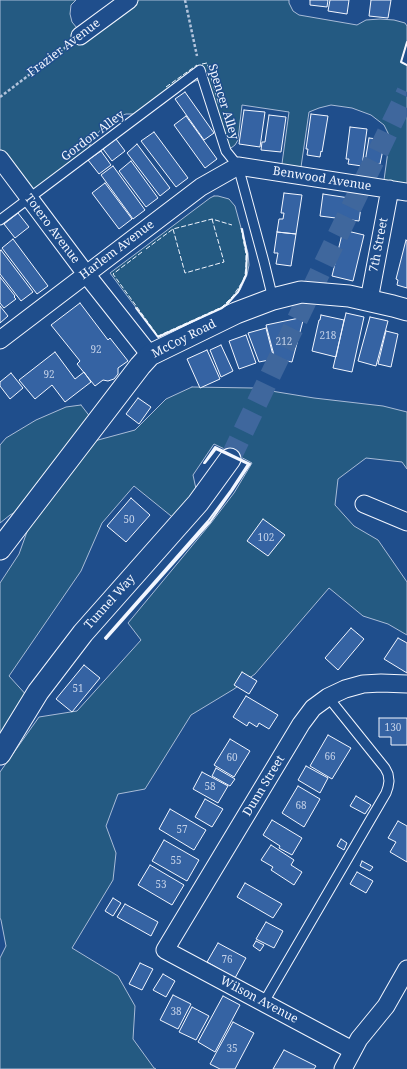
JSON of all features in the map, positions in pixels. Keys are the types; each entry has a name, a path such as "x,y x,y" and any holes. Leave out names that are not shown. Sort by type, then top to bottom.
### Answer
{"street":[{"name":"Frazier Avenue","path":"80,36 129,0"},
{"name":"Totero Avenue","path":"0,159 86,274 150,355"},
{"name":"Benwood Avenue","path":"238,166 407,192"},
{"name":"Harlem Avenue","path":"0,340 201,187 238,166"},
{"name":"7th Street","path":"369,300 390,189"},
{"name":"McCoy Road","path":"0,549 150,355 236,313 273,299 301,292 349,296 407,310"},
{"name":"Tunnel Way","path":"0,754 38,692 83,634 198,503 230,459"},
{"path":"364,504 407,522"},
{"name":"Dunn Street","path":"165,950 301,724 313,708 328,697 345,689 363,684 407,684"},
{"name":"Wilson Avenue","path":"165,950 352,1050"},
{"path":"343,1069 359,1039 386,1006 407,969"}],"lane":[{"name":"Spencer Alley","path":"200,70 226,152 238,166 273,299"},
{"name":"Gordon Alley","path":"0,220 200,70"},
{"path":"264,1002 386,793 388,787 388,774 385,768 328,697"}],"path":[{"name":"Spencer Alley","path":"184,0 200,70"},
{"name":"Frazier Avenue","path":"0,97 80,36"}],"shaded area":[{"path":"0,0 76,0 71,5 70,14 72,22 77,28 133,0 289,0 293,11 299,15 357,25 366,20 380,19 394,20 405,23 407,26 407,42 401,62 407,65 407,190 383,187 389,135 384,125 371,115 352,108 331,105 309,112 300,174 281,171 289,112 242,105 238,140 231,148 228,147 204,79 195,81 178,91 163,104 152,110 137,114 126,114 110,120 94,137 85,155 30,196 0,155"},
{"path":"214,196 229,199 235,206 248,253 249,265 247,275 240,290 229,303 158,337 110,273"},
{"path":"192,387 253,388 314,398 383,406 407,412 407,469 402,462 366,458 338,479 335,505 354,526 378,540 407,582 407,635 388,624 363,616 329,588 255,674 234,689 191,715 145,789 118,794 106,826 116,853 113,880 72,948 118,976 135,1006 133,1039 156,1069 0,1069 0,958 6,946 0,918 0,772 39,717 77,711 141,640 128,623 211,523 234,493 252,463 214,444 193,475 198,498 176,520 134,486 102,523 81,571 9,676 29,698 0,745 0,583 19,554 37,504 87,443 135,430 166,399"},
{"path":"81,405 91,418 32,503 10,515 0,523 0,445 6,438 36,420 66,407"}],"building":[{"path":"310,0 328,0 327,7 310,5"},
{"path":"330,0 349,0 347,14 328,11"},
{"path":"371,0 391,0 388,18 369,16"},
{"path":"185,92 214,133 204,140 175,99"},
{"path":"244,110 265,112 260,147 239,144"},
{"path":"311,114 328,116 320,157 307,155 308,149 306,149"},
{"path":"269,115 286,117 281,152 261,150 262,142 265,142"},
{"path":"186,116 217,159 205,168 174,125"},
{"path":"350,127 367,129 362,166 348,164 349,159 346,159"},
{"path":"154,132 188,178 176,187 141,141"},
{"path":"369,138 385,140 380,164 365,162"},
{"path":"116,139 125,151 112,161 103,149"},
{"path":"137,144 170,188 160,196 127,153"},
{"path":"101,151 111,165 99,174 88,160"},
{"path":"131,161 158,198 146,207 119,171"},
{"path":"113,166 145,210 133,219 101,175"},
{"path":"105,183 132,219 119,229 92,193"},
{"path":"284,193 302,195 296,234 277,232 279,219 283,219 284,213 281,213"},
{"path":"323,194 362,200 359,221 320,216"},
{"path":"18,213 29,227 15,238 4,224"},
{"path":"343,230 364,235 353,281 332,276"},
{"path":"277,232 296,234 291,266 276,264 278,253 274,253"},
{"path":"13,239 48,286 37,294 2,248"},
{"path":"406,240 407,288 397,285 398,280 396,279"},
{"path":"1,250 33,292 21,301 0,274"},
{"path":"0,277 16,299 4,308 0,303"},
{"path":"80,303 108,340 110,338 128,361 118,368 118,374 114,379 108,381 103,380 95,386 77,364 80,361 51,325"},
{"path":"0,306 8,316 0,323"},
{"path":"346,313 364,317 352,372 333,368"},
{"path":"321,315 344,320 336,357 312,351"},
{"path":"304,317 292,362 275,359 266,325"},
{"path":"370,317 388,321 376,366 358,361"},
{"path":"266,328 274,359 259,362 248,333"},
{"path":"386,331 398,334 391,367 378,364"},
{"path":"246,335 256,363 239,369 229,341"},
{"path":"221,345 233,371 221,377 210,350"},
{"path":"207,350 220,379 200,388 187,359"},
{"path":"55,352 75,379 84,372 91,382 65,402 52,385 35,399 19,380"},
{"path":"11,373 23,388 10,399 0,386 0,382"},
{"path":"138,398 151,407 139,424 126,414"},
{"path":"131,498 150,515 126,542 107,526"},
{"path":"263,519 285,535 268,556 247,541"},
{"path":"351,628 364,639 338,670 325,658"},
{"path":"398,638 407,643 407,673 384,659"},
{"path":"84,665 100,678 72,712 56,699"},
{"path":"242,672 257,681 249,694 234,685"},
{"path":"246,696 278,715 269,729 259,723 257,727 249,722 247,726 233,717"},
{"path":"379,718 407,718 407,745 391,745 391,737 379,737"},
{"path":"328,735 351,748 332,779 310,766"},
{"path":"230,739 250,751 234,777 214,765"},
{"path":"306,766 328,778 320,793 298,780"},
{"path":"216,768 235,779 230,786 212,776"},
{"path":"202,772 228,786 218,803 193,789"},
{"path":"298,786 320,799 304,827 282,813"},
{"path":"356,796 371,805 365,814 350,806"},
{"path":"205,799 223,809 212,827 195,817"},
{"path":"170,809 206,830 194,850 159,829"},
{"path":"272,820 302,838 292,855 279,848 280,846 263,835"},
{"path":"398,821 407,826 407,862 390,852 396,842 388,838"},
{"path":"341,839 347,843 344,850 337,846"},
{"path":"164,840 199,860 187,881 152,861"},
{"path":"271,845 294,860 291,865 302,872 294,885 271,870 273,867 261,860"},
{"path":"362,861 373,867 370,871 360,866"},
{"path":"150,865 184,885 172,905 138,885"},
{"path":"357,872 373,881 366,893 350,884"},
{"path":"245,883 282,904 273,918 237,897"},
{"path":"113,898 121,903 113,916 105,911"},
{"path":"125,904 158,922 151,936 117,917"},
{"path":"266,922 283,931 274,948 256,939"},
{"path":"256,941 264,945 260,951 253,946"},
{"path":"218,943 246,958 235,978 207,962"},
{"path":"140,963 153,969 142,990 129,984"},
{"path":"163,974 175,981 166,997 153,990"},
{"path":"173,995 191,1004 178,1029 160,1020"},
{"path":"223,996 240,1005 215,1052 198,1042"},
{"path":"192,1007 209,1016 196,1040 179,1032"},
{"path":"233,1022 254,1033 235,1069 220,1069 210,1064"},
{"path":"284,1050 316,1066 314,1069 273,1069"}],"tunnel":[{"path":"230,459 407,92"}],"fence":[{"path":"202,64 207,63 219,105"},
{"path":"166,87 197,65"},
{"path":"173,229 185,273 224,262 212,219"},
{"path":"146,249 173,229 212,219 232,225"},
{"path":"142,252 113,274 158,336 222,307 233,296 243,281 245,275 246,254 241,228"}],"wall":[{"path":"407,42 401,62 407,65"},
{"path":"136,308 158,337 222,308 238,292 246,275 247,254 242,229"},
{"path":"215,447 250,464 210,522 106,639 105,638 208,521 248,464 216,449 204,463 215,447"}]}
